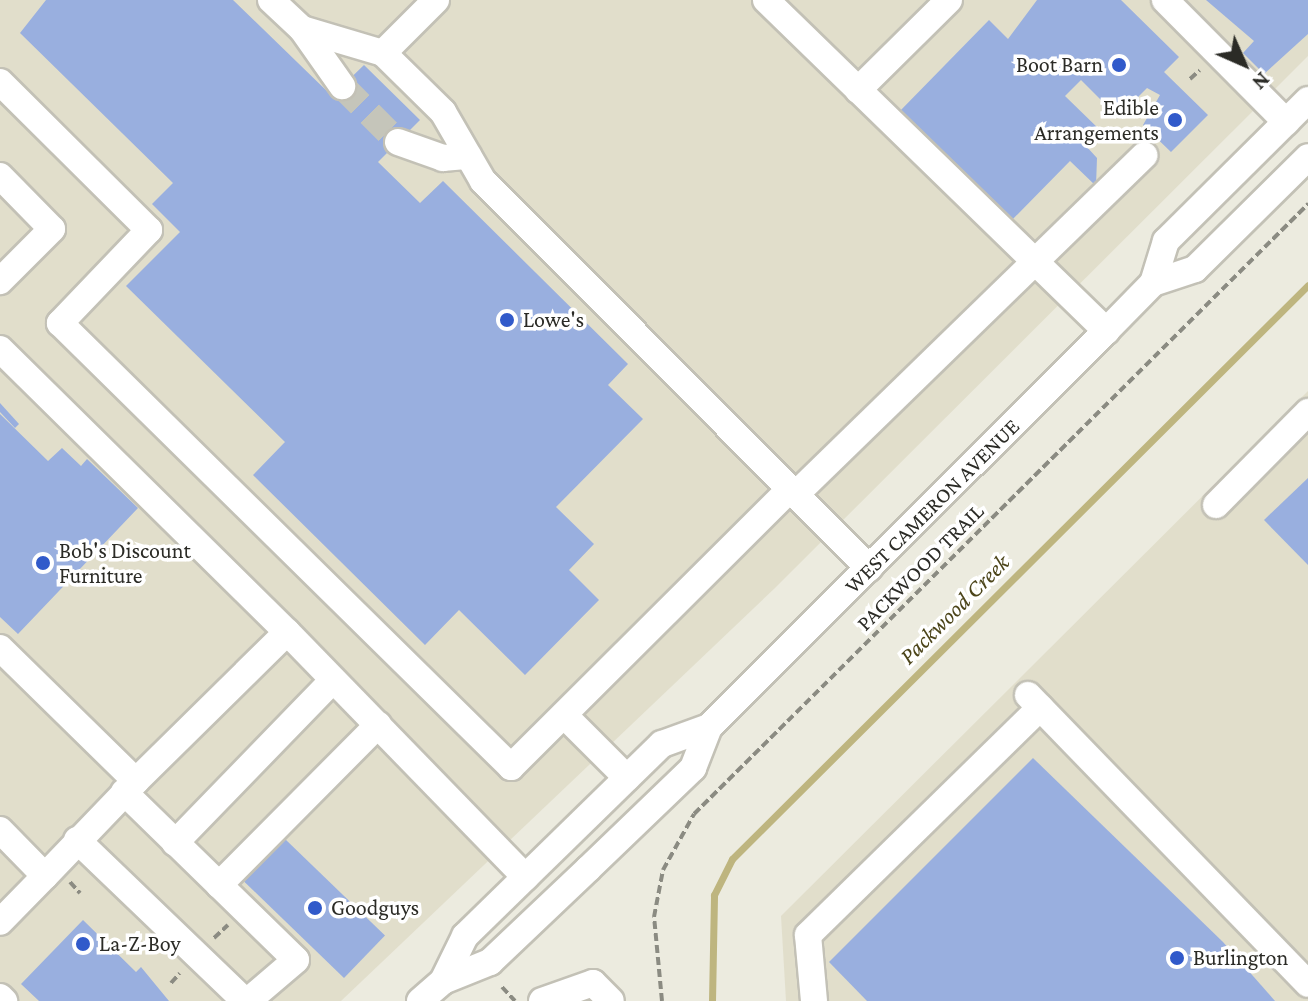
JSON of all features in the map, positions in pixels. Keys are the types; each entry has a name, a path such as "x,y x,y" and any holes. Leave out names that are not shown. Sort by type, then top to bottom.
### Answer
{"street":[{"path":"271,0 302,29 342,86"},
{"path":"383,53 436,0"},
{"path":"766,0 1035,266 1106,331"},
{"path":"858,90 949,0"},
{"path":"1165,0 1286,122"},
{"path":"302,29 383,53 443,112 483,181 869,568"},
{"path":"0,82 149,230 60,323 511,767 1011,278 1035,266 1144,155"},
{"name":"WEST CAMERON AVENUE","path":"1153,283 1166,241 1308,100"},
{"path":"398,142 443,158 468,156"},
{"name":"WEST CAMERON AVENUE","path":"420,1001 443,981 490,962 588,869 693,768 709,727 1153,283 1195,269 1308,157"},
{"path":"0,176 52,229 0,281"},
{"path":"0,349 287,632 525,877"},
{"path":"1216,505 1308,412"},
{"path":"1,918 287,632"},
{"path":"1,650 130,787 175,843 296,960 246,1001 77,840"},
{"path":"175,843 333,680"},
{"path":"814,1001 808,935 1034,701 1308,984"},
{"path":"564,715 627,778"},
{"path":"219,885 378,725"},
{"name":"WEST CAMERON AVENUE","path":"443,981 465,936 662,744 709,727"},
{"path":"0,830 45,876"},
{"path":"555,997 593,983 611,1001"}],"path":[{"path":"1190,79 1207,63"},
{"name":"PACKWOOD TRAIL","path":"662,1001 654,917 663,870 694,814 1308,204"},
{"path":"207,946 230,923"},
{"path":"171,983 184,969"},
{"path":"502,987 515,1001"}],"shaded area":[{"path":"0,0 1308,0 1308,56 775,588 341,1001 0,1001"},
{"path":"1308,391 1308,1001 786,1001 781,916"}],"building":[{"path":"46,0 233,0 332,96 364,65 420,120 378,162 420,203 443,181 628,364 608,385 643,419 556,507 594,544 569,570 599,600 525,675 459,610 425,645 253,475 285,442 126,286 180,232 152,204 173,183 20,33"},
{"path":"1037,0 1121,0 1179,57 1164,72 1208,115 1171,152 1143,125 1160,95 1147,88 1118,117 1081,80 1065,96 1101,131 1086,146 1097,158 1096,186 1070,161 1010,222 899,112 989,20 1008,39"},
{"path":"1206,0 1308,0 1308,34 1264,74 1243,53 1254,41"},
{"path":"0,403 19,424 15,428 0,412"},
{"name":"Bob's Discount Furniture","path":"0,414 48,461 62,448 81,466 87,459 138,508 18,634 0,617"},
{"path":"1308,478 1308,565 1264,520"},
{"path":"1033,758 1223,942 1275,1001 867,1001 829,962"},
{"name":"Goodguys","path":"285,839 385,936 344,978 244,881"},
{"name":"La-Z-Boy","path":"83,920 136,972 141,967 169,1001 39,1001 21,984"}],"waterway":[{"name":"Packwood Creek","path":"712,1001 714,895 732,859 1308,285"}],"tunnel":[{"path":"342,86 398,142"}],"place":[{"name":"Boot Barn","path":"1119,65"},
{"name":"Edible Arrangements","path":"1175,120"},
{"name":"Lowe's","path":"507,320"},
{"name":"Bob's Discount Furniture","path":"43,563"},
{"name":"Goodguys","path":"315,908"},
{"name":"La-Z-Boy","path":"83,944"},
{"name":"Burlington","path":"1177,958"}]}
